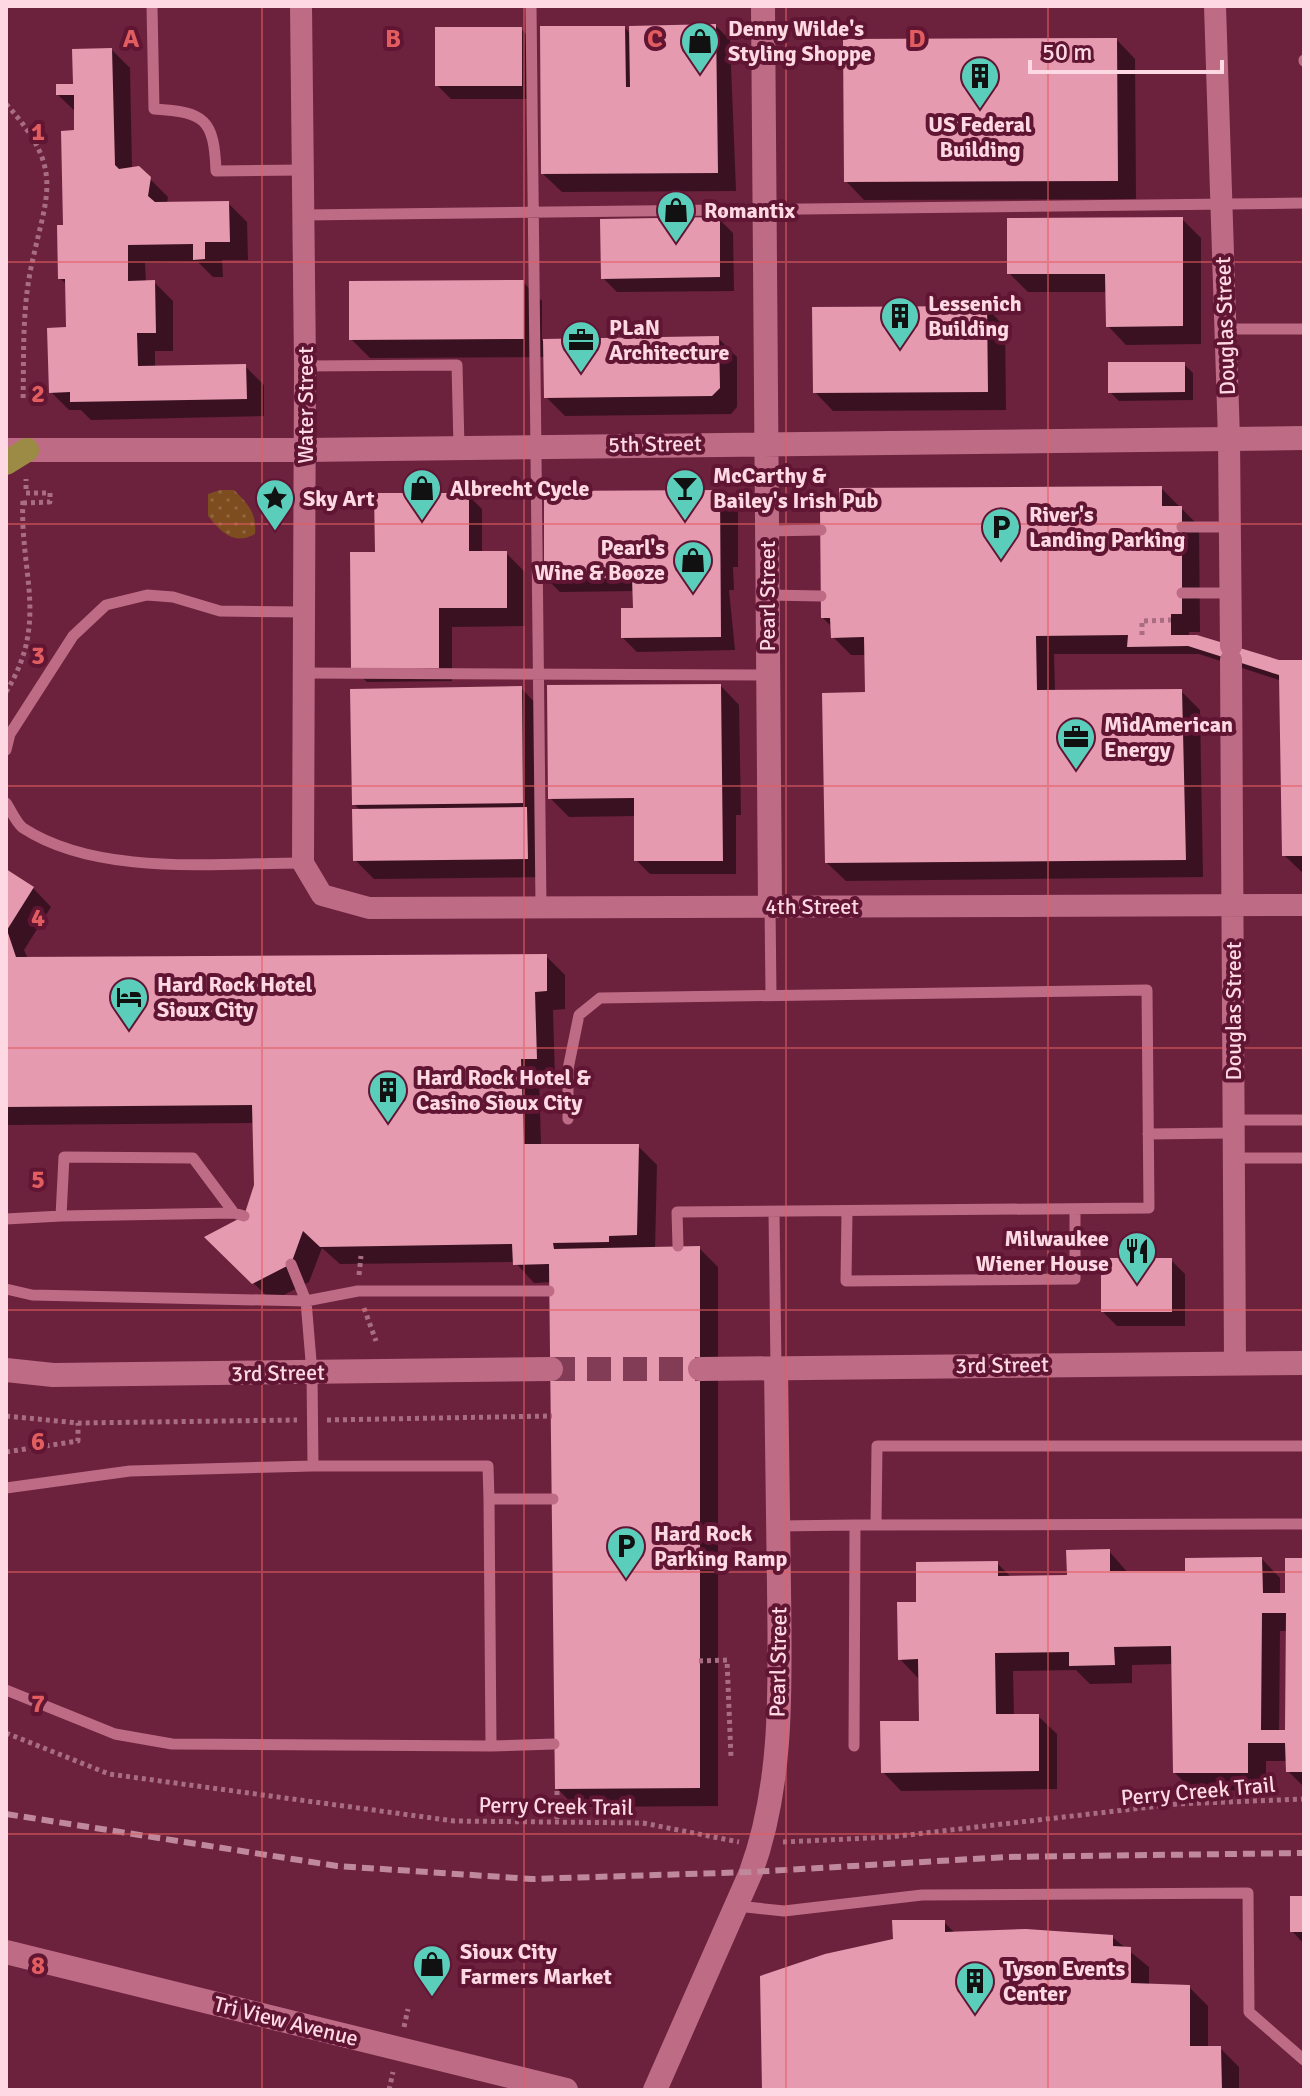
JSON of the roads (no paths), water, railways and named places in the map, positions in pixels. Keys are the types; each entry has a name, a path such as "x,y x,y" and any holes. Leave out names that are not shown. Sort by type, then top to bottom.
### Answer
{"main road":[{"name":"Pearl Street","path":"763,6 770,906"},
{"name":"5th Street","path":"13,454 534,445 1304,438"},
{"name":"3rd Street","path":"700,1369 1304,1363"},
{"name":"Pearl Street","path":"655,2090 760,1847 772,1784 780,1688 776,1368"},
{"name":"3rd Street","path":"6,1370 53,1375 551,1369"},
{"name":"Tri View Avenue","path":"6,1952 566,2090"}],"street":[{"name":"Water Street","path":"301,6 305,366 303,863"},
{"name":"Douglas Street","path":"1215,6 1229,439 1235,1363"},
{"name":"4th Street","path":"303,863 322,895 369,908 1304,905"}],"lane":[{"path":"152,6 154,109 191,112 205,120 213,132 216,171 303,170"},
{"path":"531,6 541,906"},
{"path":"303,215 1304,203"},
{"path":"1225,329 1304,329"},
{"path":"305,366 457,365 459,447"},
{"path":"1182,527 1228,527"},
{"path":"767,531 821,530"},
{"path":"1182,593 1230,593"},
{"path":"6,750 10,734 73,636 106,605 147,595 173,597 220,611 303,612"},
{"path":"767,595 821,596"},
{"path":"303,673 768,675"},
{"path":"6,803 21,827 74,851 149,864 303,863"},
{"name":"Pearl Street","path":"770,906 771,995"},
{"path":"568,1119 568,1069 579,1015 600,998 1147,990 1149,1208 677,1212 678,1246"},
{"path":"1148,1134 1304,1120"},
{"path":"6,1219 239,1215 193,1158 64,1157 61,1216"},
{"path":"1233,1158 1304,1158"},
{"path":"847,1211 846,1281 1075,1279 1075,1209"},
{"name":"Pearl Street","path":"774,1212 776,1368"},
{"path":"291,1264 306,1301 312,1373 313,1466"},
{"path":"6,1289 32,1295 306,1301 358,1291 549,1291"},
{"path":"876,1525 877,1446 1304,1446"},
{"path":"6,1488 130,1471 313,1466 488,1466 491,1746"},
{"path":"489,1499 553,1499"},
{"path":"778,1526 1304,1524"},
{"path":"854,1746 855,1525"},
{"path":"6,1690 115,1734 172,1744 554,1744"},
{"path":"736,1906 784,1911 922,1895 1248,1893 1249,2012 1304,2060"}],"tunnel":[{"path":"551,1369 700,1369"}],"railway":[{"path":"6,1814 337,1866 532,1879 751,1872 1007,1857 1304,1853"}],"place":[{"name":"Denny Wilde's Styling Shoppe","path":"700,75"},
{"name":"US Federal Building","path":"980,110"},
{"name":"Romantix","path":"676,244"},
{"name":"Lessenich Building","path":"900,350"},
{"name":"PLaN Architecture","path":"581,374"},
{"name":"Albrecht Cycle","path":"422,522"},
{"name":"McCarthy & Bailey's Irish Pub","path":"685,522"},
{"name":"Sky Art","path":"275,532"},
{"name":"River's Landing Parking","path":"1001,561"},
{"name":"Pearl's Wine & Booze","path":"693,594"},
{"name":"MidAmerican Energy","path":"1076,771"},
{"name":"Hard Rock Hotel Sioux City","path":"129,1031"},
{"name":"Hard Rock Hotel & Casino Sioux City","path":"388,1124"},
{"name":"Milwaukee Wiener House","path":"1137,1285"},
{"name":"Hard Rock Parking Ramp","path":"626,1580"},
{"name":"Sioux City Farmers Market","path":"432,1998"},
{"name":"Tyson Events Center","path":"975,2015"}]}
